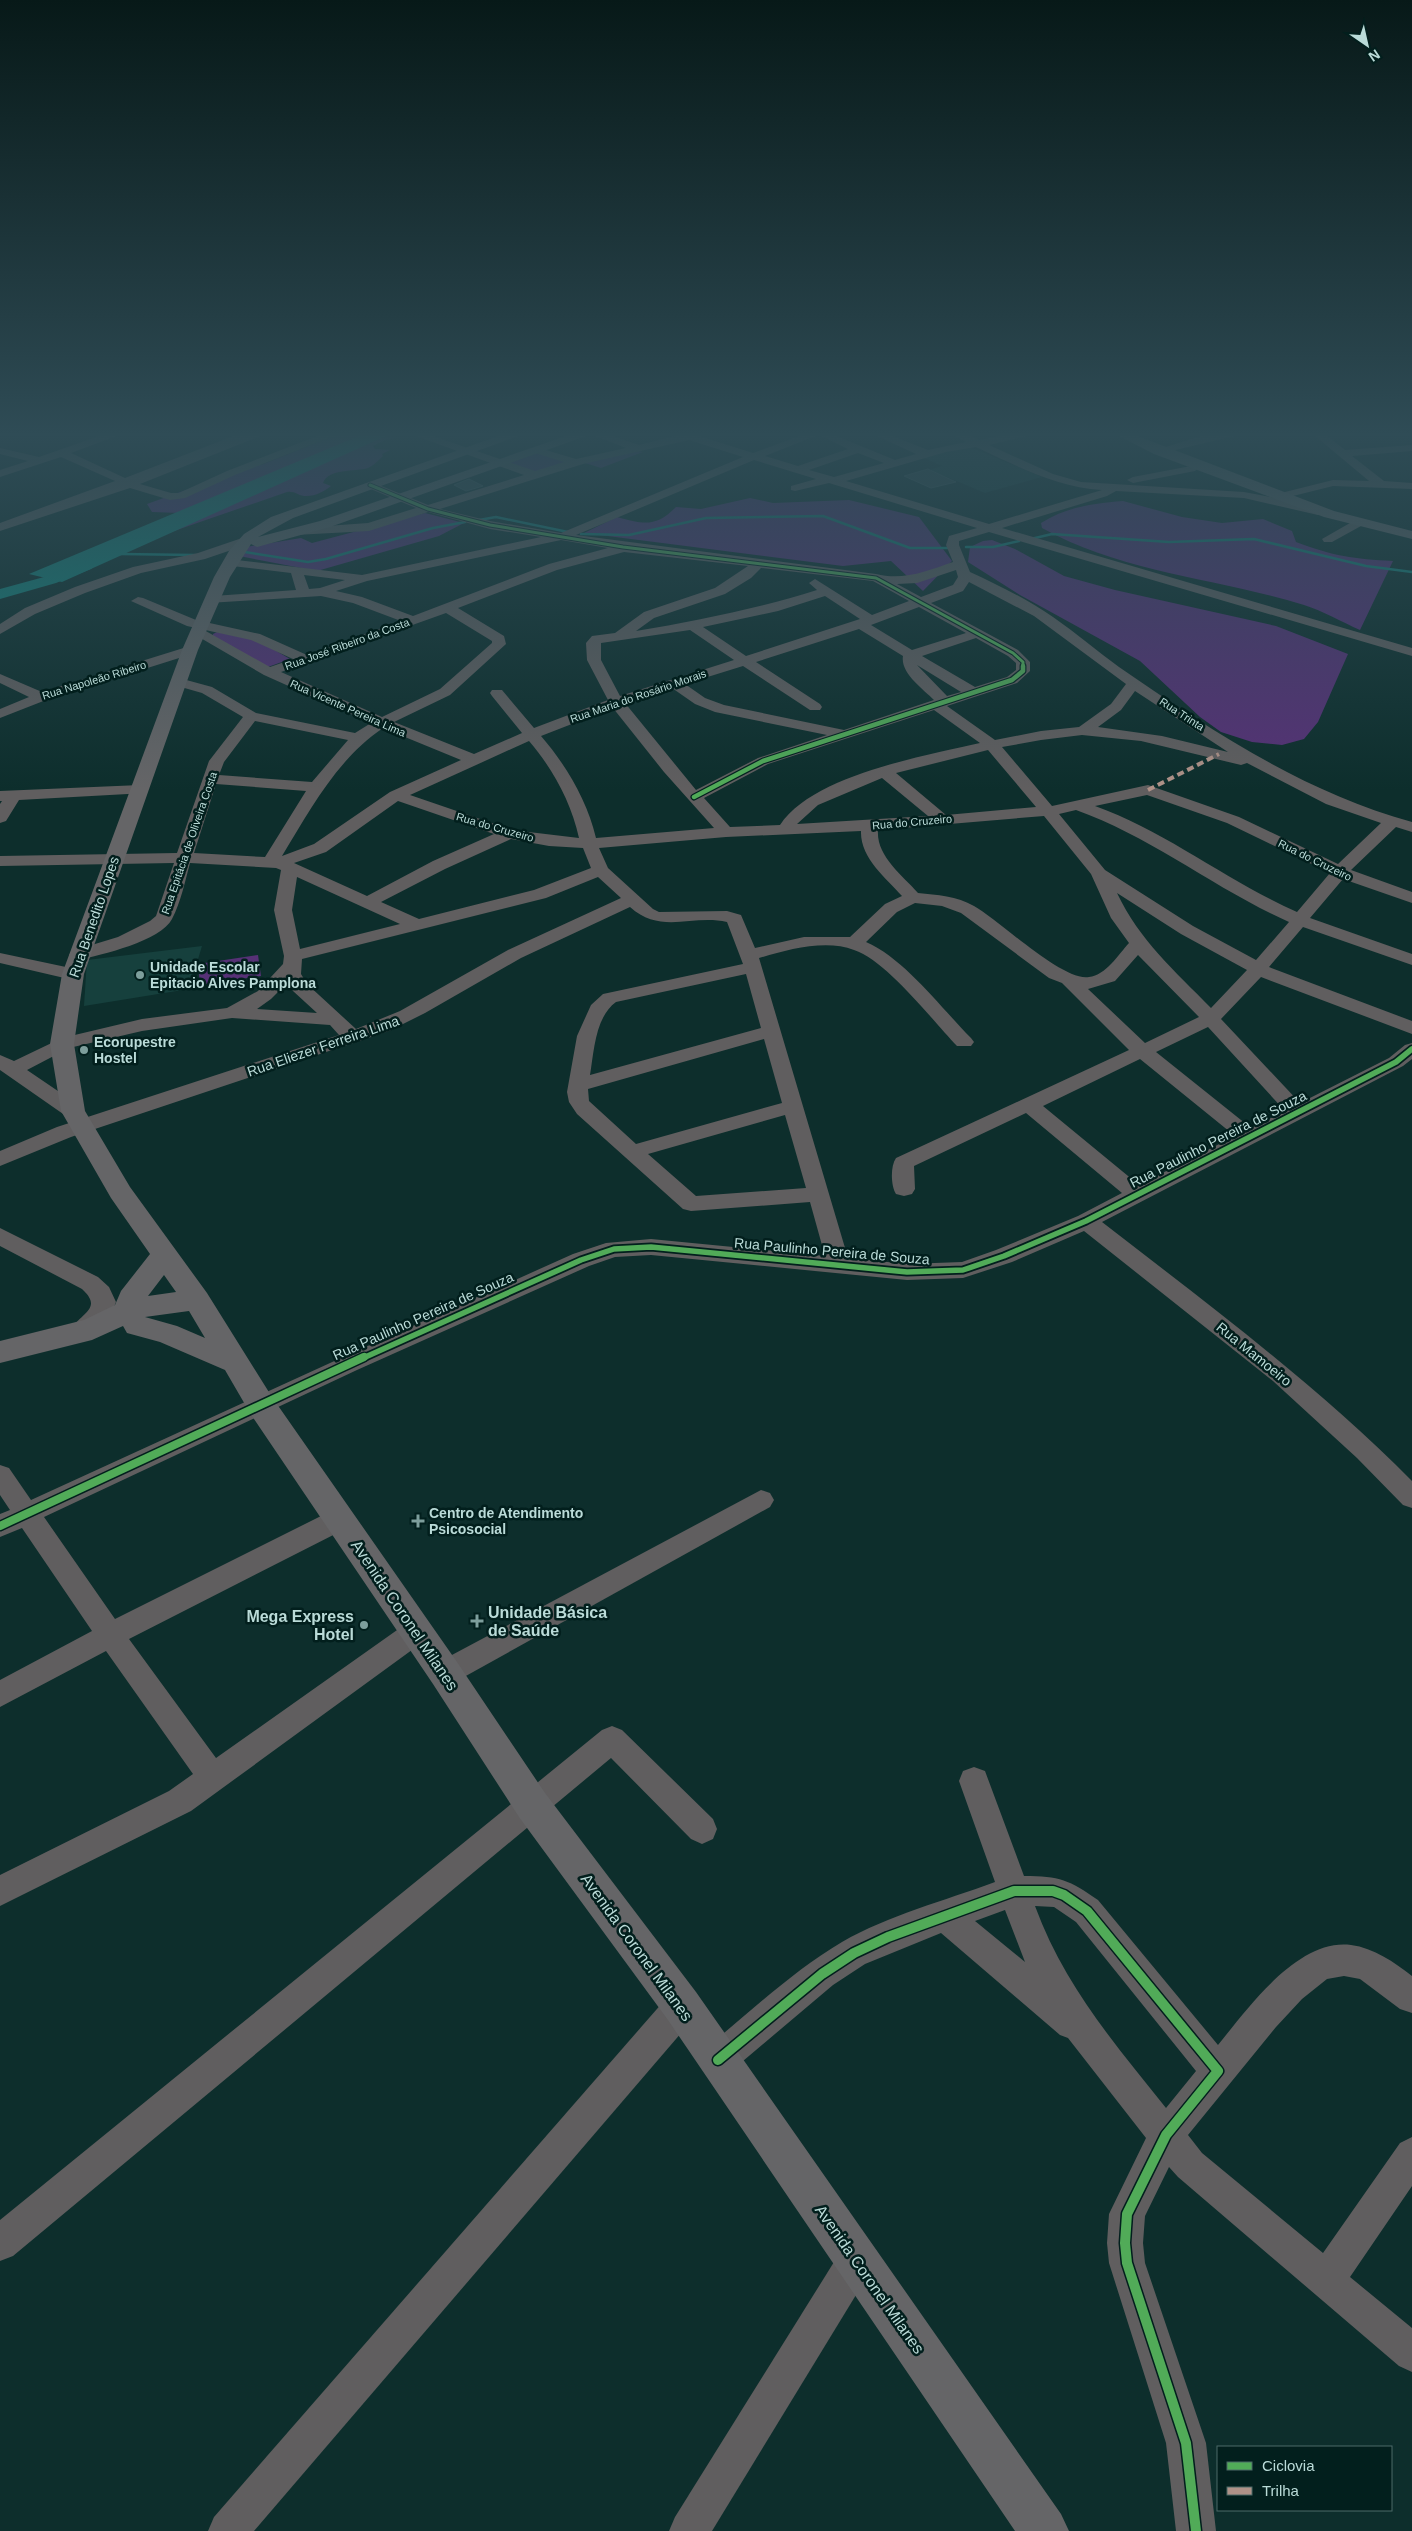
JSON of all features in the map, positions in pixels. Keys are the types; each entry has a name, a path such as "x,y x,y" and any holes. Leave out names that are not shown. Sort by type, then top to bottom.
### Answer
{"main road":[{"name":"Rua Benedito Lopes","path":"233,1362 196,1300 120,1192 78,1119 62,1044 76,965 113,860 197,636 212,600 237,553"},
{"path":"132,1319 132,1298 165,1254"},
{"path":"0,1352 132,1319 171,1318 184,1312 196,1300"},
{"path":"132,1319 233,1362"},
{"name":"Avenida Coronel Milanes","path":"233,1362 417,1631 532,1805 682,2006 857,2259 1038,2528"}],"street":[{"path":"0,630 30,611 80,590 137,570 217,553"},
{"path":"250,553 296,570 364,578"},
{"path":"321,592 364,578 484,553"},
{"path":"485,553 537,573"},
{"name":"Rua José Ribeiro da Costa","path":"269,672 362,640 565,563 608,553"},
{"path":"671,553 869,577 884,581 920,604 1020,658 1024,667 1020,675 1012,680 756,764 694,797"},
{"path":"884,581 917,579 962,570 956,553"},
{"path":"1075,553 1412,652"},
{"path":"618,637 650,615 690,603 720,591 746,575 757,564"},
{"path":"794,568 910,655 972,692"},
{"path":"296,570 303,592"},
{"name":"Rua Maria do Rosário Morais","path":"280,865 320,848 396,795 532,734 615,702 920,604 958,588 964,582 962,570"},
{"name":"Rua Trinta","path":"962,570 1035,611 1134,683 1264,766 1343,806 1412,827"},
{"path":"726,832 694,797 615,702 603,680 592,651 593,643 597,639 692,626 773,608 827,591"},
{"path":"212,600 321,592 351,598 411,620"},
{"path":"138,601 197,636 255,636 305,659"},
{"path":"353,1038 295,981 283,910 280,865 316,787 358,738 380,723 445,692 500,644 499,639 448,608"},
{"path":"692,626 815,706"},
{"path":"910,655 976,634"},
{"name":"Rua Vicente Pereira Lima","path":"197,636 269,672 380,723 474,760"},
{"name":"Rua Napoleão Ribeiro","path":"0,714 197,636"},
{"path":"910,655 909,662 912,669 940,703 992,745 1050,811 1099,874 1113,904 1138,944 1298,1113"},
{"path":"0,678 41,697"},
{"path":"179,682 207,690 251,716 358,738"},
{"path":"674,683 700,701 720,709 847,735"},
{"path":"1083,731 1116,707 1134,683"},
{"path":"497,693 555,762 567,782 583,818 589,844 600,870 647,913 656,917 733,918 737,920 771,1031 816,1194 839,1266"},
{"name":"Rua Epitácia de Oliveira Costa","path":"76,965 160,922 168,910 210,779 218,761 251,716"},
{"path":"786,829 798,812 811,803 885,772 1034,736 1083,731 1174,744 1264,766"},
{"path":"885,772 941,819"},
{"path":"210,779 316,787"},
{"path":"0,818 7,796 140,790"},
{"name":"Rua do Cruzeiro","path":"396,795 509,834 550,841 589,844 726,832 870,826 1050,811 1148,790 1233,820 1340,872 1412,898"},
{"path":"1080,806 1121,822 1201,869 1297,920 1412,960"},
{"path":"904,1189 903,1164 1211,1019 1258,969 1297,920 1340,872 1392,822"},
{"path":"870,826 869,842 874,854 913,898"},
{"path":"368,902 439,865 509,834"},
{"path":"0,861 184,858 280,865 415,924"},
{"path":"7,1066 62,1044 142,1025 230,1012 254,1004 268,994 292,961 415,924 540,894 600,870"},
{"path":"1099,874 1187,930 1258,969 1412,1028"},
{"path":"853,944 891,908 913,898 945,901 967,909 1056,974 1070,981 1142,1052 1250,1138"},
{"name":"Rua Eliezer Ferreira Lima","path":"0,1159 78,1119 353,1038 416,1012 475,976 531,946 632,900"},
{"path":"816,1194 691,1204 584,1109 579,1102 578,1085 587,1036 598,1009 605,1001 750,961 799,943 853,944 875,954 964,1042"},
{"path":"1070,981 1092,983 1108,977 1138,944"},
{"path":"0,958 76,965"},
{"path":"284,1017 297,1002 300,987"},
{"path":"230,1012 334,1020"},
{"path":"578,1085 771,1031"},
{"name":"Rua Paulinho Pereira de Souza","path":"0,1526 513,1289 581,1260 614,1249 627,1247 678,1249 907,1272 962,1270 1004,1256 1086,1220 1407,1060"},
{"path":"7,1066 78,1119"},
{"path":"1028,1104 1137,1194"},
{"path":"632,1152 792,1107"},
{"name":"Rua Mamoeiro","path":"1086,1220 1282,1375 1366,1451 1412,1498"},
{"path":"5,1245 71,1272 102,1293 104,1302 99,1314 87,1330"},
{"path":"0,1475 28,1513 110,1635 213,1778"},
{"path":"445,1673 761,1500"},
{"path":"0,1694 110,1635 340,1519"},
{"path":"0,1891 172,1806 417,1631"},
{"path":"0,2244 612,1739 702,1829"},
{"path":"974,1782 1040,1959 1083,2031 1190,2165 1208,2182 1327,2279 1412,2353"},
{"path":"718,2060 822,1974 854,1953 888,1937 1014,1891 1053,1891 1064,1895 1086,1911 1218,2071"},
{"path":"946,1917 1083,2031"},
{"path":"1196,2531 1186,2442 1128,2264 1125,2243 1127,2214 1166,2135 1218,2071 1291,1987 1317,1968 1336,1960 1363,1963 1412,1998"},
{"path":"228,2531 682,2006"},
{"path":"1327,2279 1412,2155"},
{"path":"690,2531 857,2259"}],"shaded area":[{"path":"241,553 379,553 317,571 239,556"},
{"path":"742,553 946,553 952,561 923,591 891,561 843,566"},
{"path":"969,553 1022,553 1064,576 1115,590 1276,626 1348,654 1318,722 1304,739 1282,745 1252,742 1221,732 1200,717 1140,661 1020,595 968,562"},
{"path":"1100,553 1331,553 1393,561 1360,630 1304,605 1138,565"},
{"path":"217,632 259,641 290,659 268,667 213,637 213,634"},
{"name":"Unidade Escolar Epitacio Alves Pamplona","path":"202,946 189,989 84,1006 87,960"},
{"path":"258,955 261,976 200,985 198,964"}],"water":[{"path":"79,553 126,553 62,582 29,574"}],"waterway":[{"path":"252,553 308,562 346,553"},
{"path":"1313,553 1366,566 1412,572"},
{"path":"120,554 194,555"},
{"path":"0,594 50,580 86,566"}],"marked path":[{"path":"1148,790 1219,754"}],"cycle path":[{"path":"673,553 876,578 1013,653 1023,662 1023,671 1012,680 763,761 694,797"},
{"path":"0,1526 349,1364 581,1260 614,1249 651,1247 907,1272 963,1270 1004,1256 1086,1221 1396,1062 1412,1049"},
{"path":"718,2060 822,1974 854,1953 888,1937 1014,1891 1053,1891 1064,1895 1087,1911 1218,2071 1166,2135 1127,2214 1125,2243 1127,2263 1186,2443 1196,2531"}],"place":[{"name":"Unidade Escolar Epitacio Alves Pamplona","path":"140,975"},
{"name":"Ecorupestre Hostel","path":"84,1050"},
{"name":"Centro de Atendimento Psicosocial","path":"418,1521"},
{"name":"Unidade Básica de Saúde","path":"477,1621"},
{"name":"Mega Express Hotel","path":"364,1625"}]}
